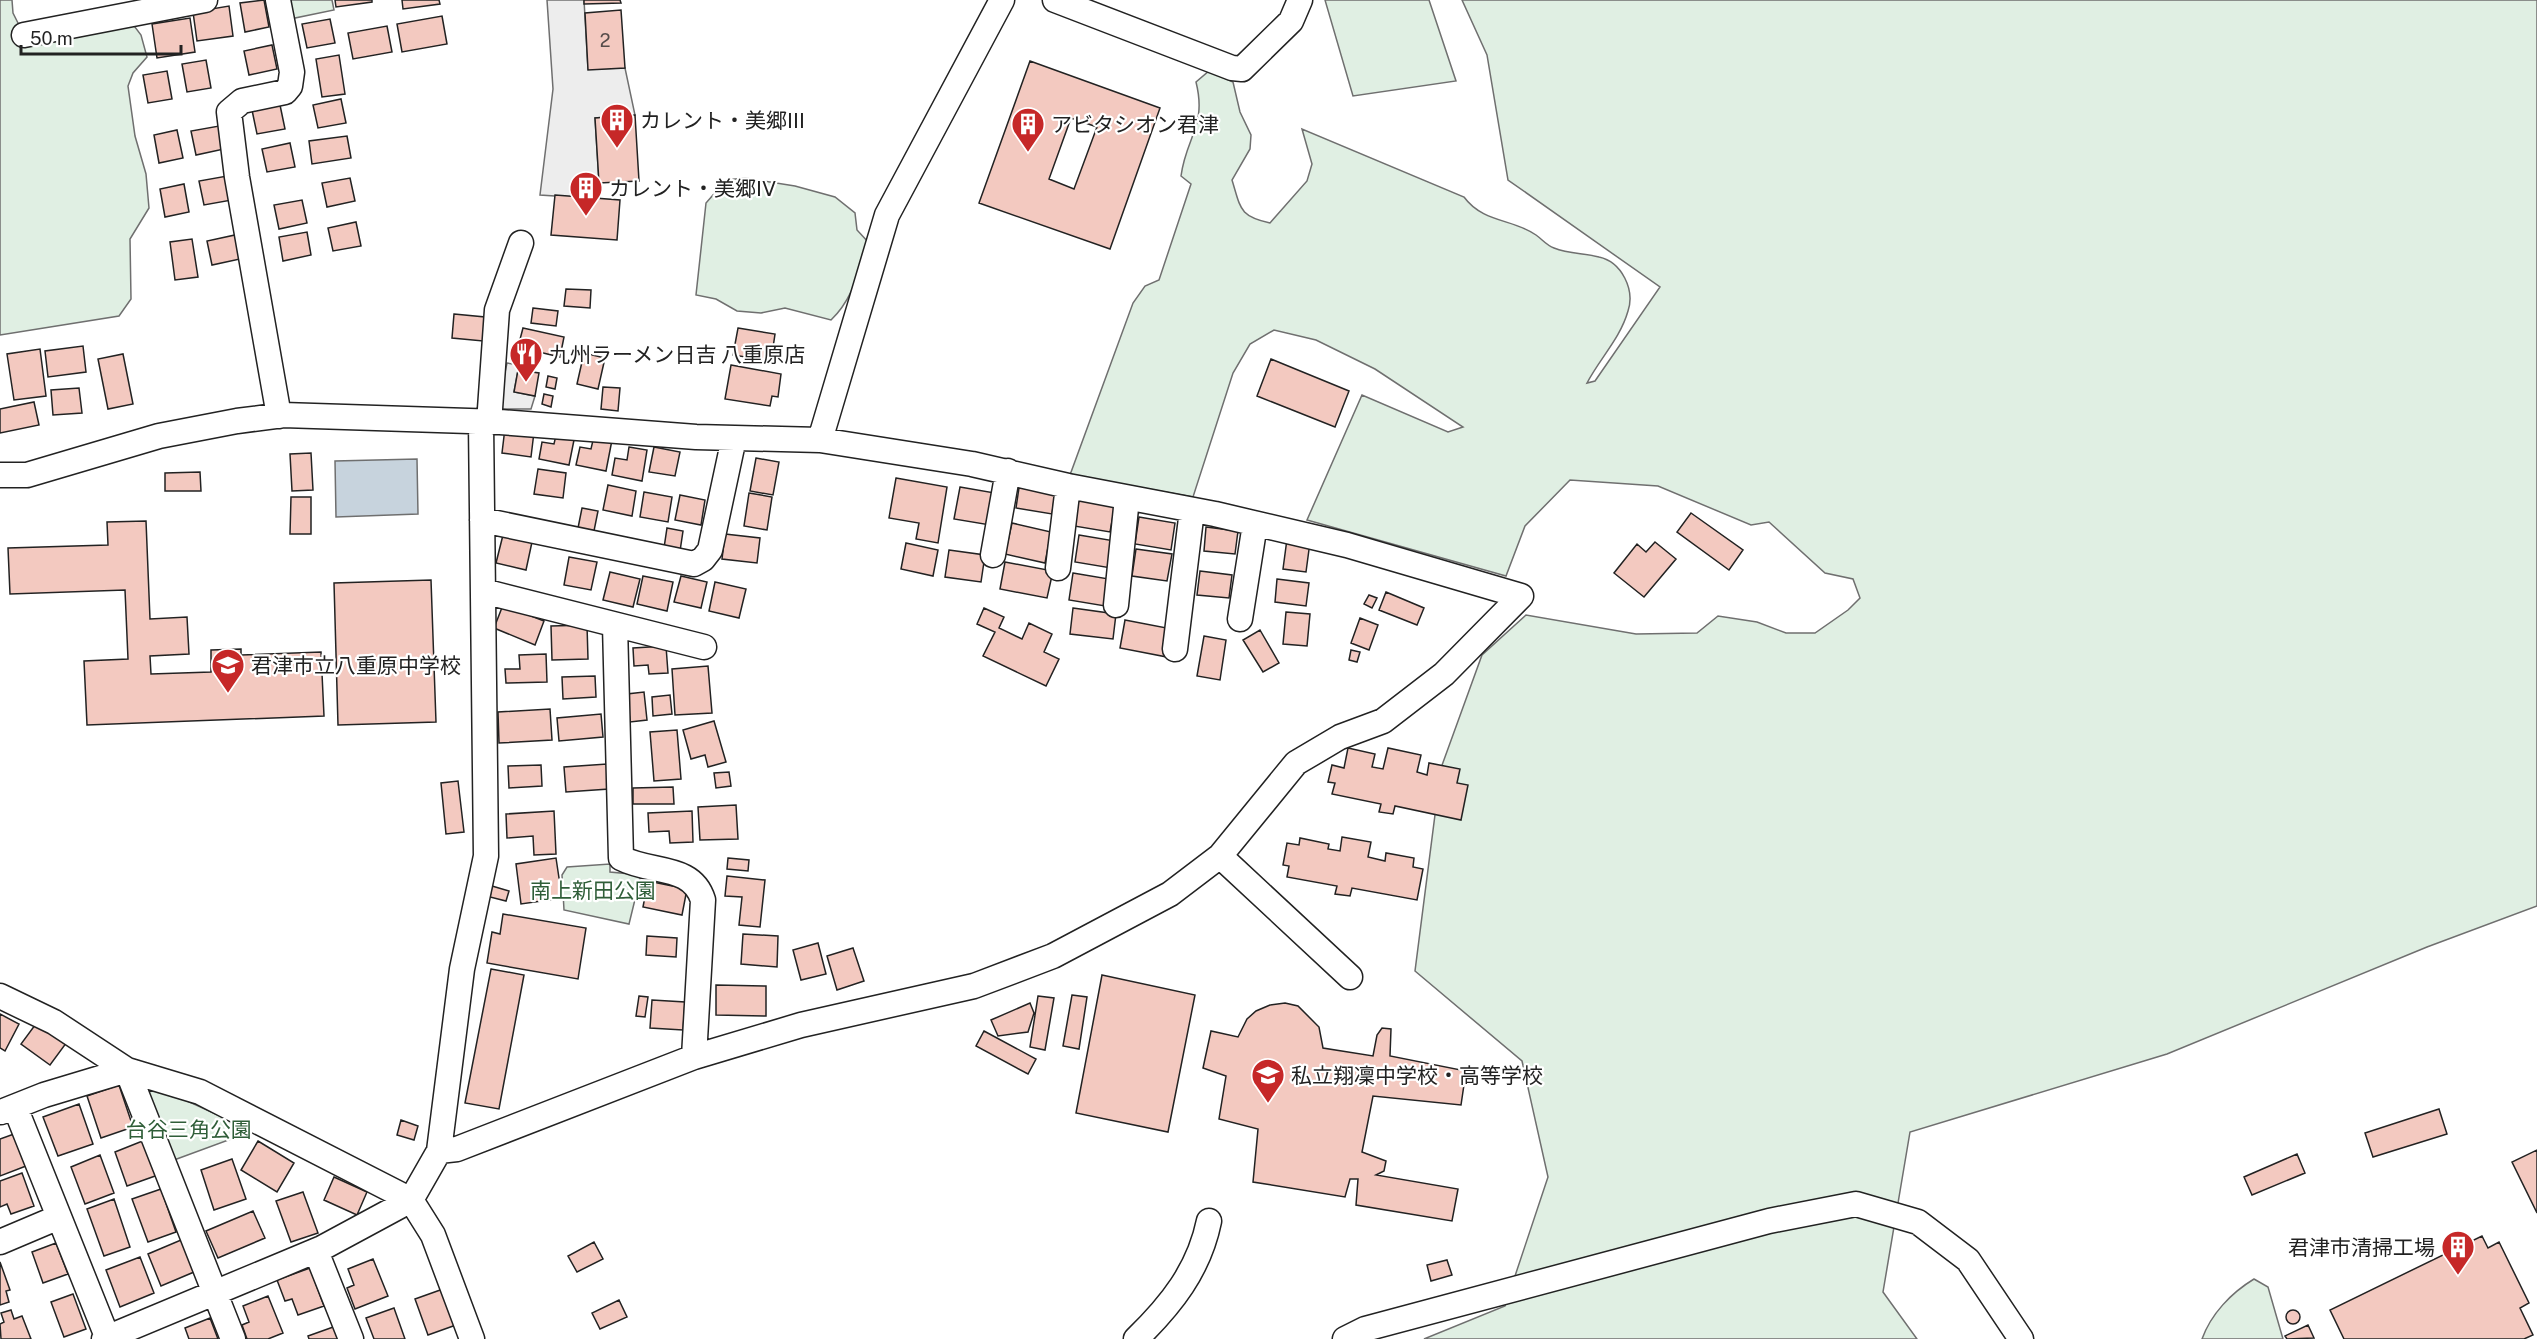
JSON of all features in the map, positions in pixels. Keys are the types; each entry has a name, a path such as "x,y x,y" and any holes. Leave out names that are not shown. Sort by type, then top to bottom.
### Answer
{"street":[{"path":"24,35 205,0"},
{"path":"278,0 292,72 291,86 285,92 242,100 229,112 237,177 279,416"},
{"path":"820,440 887,215 1002,0"},
{"path":"1055,0 1232,68 1242,69 1291,21 1300,0"},
{"path":"127,1070 7,1109 59,1217 107,1339 316,1251 411,1200 439,1150 462,969 486,855 482,520 485,423 497,310 520,243"},
{"path":"0,475 27,475 159,436 237,420 279,416 341,416 734,438 820,440 1008,471 1068,486 1255,524 1347,545 1521,596 1444,674 1383,721 1340,737 1296,763 1220,856 1170,894 1053,956 974,986 801,1025 694,1057 457,1149 439,1150"},
{"path":"482,520 694,564 703,559 710,550 734,438"},
{"path":"993,555 1008,471"},
{"path":"1058,568 1068,486"},
{"path":"1116,605 1127,498"},
{"path":"1175,649 1192,510"},
{"path":"1240,619 1255,524"},
{"path":"483,591 704,647"},
{"path":"615,625 621,858 636,865 689,876 699,888 703,900 694,1057"},
{"path":"1220,856 1350,977"},
{"path":"0,996 54,1022 127,1070 200,1092 411,1200 433,1235 472,1339"},
{"path":"127,1070 233,1339"},
{"path":"1345,1339 1365,1329 1620,1260 1769,1221 1856,1204 1918,1222 1968,1260 2021,1339"},
{"path":"0,1242 59,1217"},
{"path":"1136,1339 1170,1304 1186,1281 1201,1250 1209,1221"},
{"path":"316,1251 351,1339"}],"green space":[{"path":"0,0 12,0 13,13 20,27 123,11 141,35 147,57 133,73 128,86 135,136 146,174 149,208 130,239 131,299 119,316 0,335"},
{"path":"285,0 332,0 334,10 290,19"},
{"path":"1325,0 1429,0 1456,81 1353,96"},
{"path":"1462,0 2537,0 2537,906 2427,947 2167,1054 1910,1132 1883,1292 1917,1339 1424,1339 1505,1306 1548,1177 1522,1061 1415,971 1441,768 1482,655 1526,615 1636,634 1697,633 1718,616 1757,622 1786,633 1815,633 1848,610 1860,598 1853,579 1825,573 1769,522 1751,525 1658,486 1570,480 1525,526 1506,576 1307,520 1362,395 1448,432 1463,427 1375,369 1316,340 1274,330 1250,344 1233,373 1193,497 1070,475 1133,303 1145,286 1159,280 1191,184 1181,176 1199,110 1196,82 1209,71 1233,82 1240,112 1251,135 1250,149 1232,180 1240,205 1252,217 1270,223 1307,181 1312,164 1302,129 1464,197 1480,212 1527,230 1554,248 1599,257 1614,265 1625,278 1630,303 1620,331 1587,383 1595,381 1660,287 1508,180 1487,55"},
{"path":"745,178 795,186 835,197 855,213 857,230 869,243 850,294 831,320 785,308 761,313 737,311 716,299 696,295 706,203 726,180"},
{"name":"南上新田公園","path":"610,864 610,872 641,875 629,924 564,910 562,875 567,867"},
{"name":"台谷三角公園","path":"137,1078 253,1131 174,1160"},
{"path":"2254,1279 2268,1287 2283,1339 2202,1339 2211,1321 2223,1305"}],"shaded area":[{"path":"547,0 584,0 588,69 625,68 635,115 595,118 600,199 540,195 553,89"},
{"path":"507,363 519,365 514,392 535,396 531,409 501,409 502,386"},
{"path":"417,459 418,514 336,517 335,461"}],"building":[{"path":"264,0 269,27 245,32 240,3"},
{"path":"335,0 372,0 372,2 336,7"},
{"path":"402,0 439,0 440,4 403,9"},
{"path":"584,0 620,0 621,3 584,4"},
{"path":"229,6 233,36 197,41 193,12"},
{"path":"621,10 625,68 588,70 585,13"},
{"path":"442,16 447,44 402,52 397,24"},
{"path":"190,18 195,52 157,58 152,24"},
{"path":"330,19 335,43 307,48 302,24"},
{"path":"387,26 392,52 353,59 348,33"},
{"path":"272,45 277,69 249,75 244,51"},
{"path":"339,55 345,94 322,97 316,59"},
{"path":"206,60 211,88 187,92 182,64"},
{"name":"アビタシオン君津","path":"1030,61 1160,108 1110,249 979,203","holes":["1071,118 1097,127 1074,189 1049,179"]},
{"path":"167,71 172,99 148,103 143,75"},
{"path":"341,99 346,123 318,128 313,105"},
{"path":"280,105 285,129 257,134 252,110"},
{"name":"カレント・美郷III","path":"635,115 639,181 599,183 595,118"},
{"path":"219,126 224,149 196,155 191,131"},
{"path":"177,130 183,158 159,163 154,135"},
{"path":"347,136 351,158 312,164 309,141"},
{"path":"290,143 295,167 267,172 262,149"},
{"path":"227,176 232,200 204,205 199,181"},
{"path":"350,178 355,201 327,207 322,183"},
{"path":"184,184 189,212 165,217 160,189"},
{"name":"カレント・美郷IV","path":"555,195 620,200 617,240 551,235"},
{"path":"302,200 307,223 279,229 274,205"},
{"path":"356,222 361,246 333,251 328,228"},
{"path":"307,232 311,255 283,261 279,237"},
{"path":"235,235 240,259 212,265 207,241"},
{"path":"192,239 198,277 175,280 170,242"},
{"path":"566,289 591,290 590,308 564,306"},
{"path":"533,308 558,311 556,326 531,323"},
{"path":"454,314 485,317 483,341 452,338"},
{"path":"523,328 564,337 560,357 518,347"},
{"path":"738,328 775,334 771,361 733,355"},
{"path":"83,346 86,372 48,377 45,351"},
{"path":"40,349 46,396 14,400 7,354"},
{"path":"584,353 605,358 598,389 577,384"},
{"path":"123,354 133,404 108,409 98,359"},
{"path":"1271,359 1349,391 1335,427 1257,396"},
{"path":"731,365 781,374 778,397 772,396 770,406 725,399"},
{"name":"九州ラーメン日吉 八重原店","path":"518,370 539,373 535,396 514,392"},
{"path":"548,376 557,378 555,389 546,387"},
{"path":"603,387 620,388 618,411 601,409"},
{"path":"79,388 82,413 53,415 51,390"},
{"path":"544,394 553,396 551,407 542,404"},
{"path":"34,402 39,425 0,433 0,409"},
{"path":"505,428 534,432 531,457 502,453"},
{"path":"557,431 575,435 569,465 539,459 542,442 554,444"},
{"path":"594,436 612,440 606,471 576,465 580,447 591,449"},
{"path":"629,447 647,450 642,481 612,475 615,458 627,460"},
{"path":"654,447 680,452 675,476 649,472"},
{"path":"311,453 313,490 292,491 290,454"},
{"path":"756,458 779,462 773,495 750,491"},
{"path":"538,469 566,473 563,498 534,494"},
{"path":"200,472 201,491 165,491 165,473"},
{"path":"896,478 947,487 938,543 916,539 919,523 889,518"},
{"path":"1020,481 1056,487 1052,514 1016,508"},
{"path":"608,485 636,491 632,516 603,510"},
{"path":"960,487 995,493 990,525 954,519"},
{"path":"644,492 672,497 668,522 640,517"},
{"path":"749,493 772,497 767,530 744,526"},
{"path":"680,495 705,500 701,525 675,520"},
{"path":"291,497 311,497 311,534 290,534"},
{"path":"1079,499 1115,505 1110,532 1074,526"},
{"path":"582,508 598,511 594,531 578,528"},
{"path":"1691,513 1743,550 1729,570 1677,532"},
{"path":"1139,517 1175,523 1171,550 1135,544"},
{"path":"146,521 150,619 187,617 189,654 150,656 151,674 211,672 211,650 241,649 241,655 321,652 324,716 87,725 84,661 128,659 125,590 10,594 8,548 108,545 107,522"},
{"path":"1012,523 1051,532 1045,563 1005,554"},
{"path":"1206,527 1238,531 1235,554 1204,551"},
{"path":"667,528 683,531 680,551 664,548"},
{"path":"725,534 760,538 757,563 722,559"},
{"path":"503,535 532,542 526,570 496,563"},
{"path":"1079,535 1115,541 1111,568 1075,562"},
{"path":"1287,539 1310,542 1306,572 1283,569"},
{"path":"1655,542 1676,559 1644,597 1614,573 1637,544 1646,552"},
{"path":"906,543 938,550 933,576 901,569"},
{"path":"1136,549 1172,554 1167,581 1132,576"},
{"path":"949,550 985,555 981,582 945,577"},
{"path":"569,557 597,562 591,590 564,585"},
{"path":"1005,562 1053,571 1047,598 1000,589"},
{"path":"1200,571 1232,575 1229,598 1197,595"},
{"path":"610,572 640,579 633,607 603,600"},
{"path":"1073,573 1109,579 1105,606 1069,600"},
{"path":"643,576 673,582 667,611 637,604"},
{"path":"681,576 707,582 701,608 674,602"},
{"path":"1277,579 1309,583 1306,606 1275,602"},
{"path":"431,580 436,722 338,725 334,583"},
{"path":"715,582 746,589 739,618 709,611"},
{"path":"1386,592 1424,608 1417,625 1379,610"},
{"path":"1369,595 1377,598 1372,608 1364,604"},
{"path":"503,605 544,621 535,645 494,628"},
{"path":"984,608 1004,617 999,628 1022,639 1029,623 1052,634 1044,652 1059,659 1046,686 983,656 995,632 977,624"},
{"path":"1073,608 1116,614 1113,639 1070,634"},
{"path":"1286,612 1310,614 1307,646 1283,644"},
{"path":"1360,618 1378,625 1369,650 1351,643"},
{"path":"1125,620 1172,629 1167,657 1120,648"},
{"path":"587,625 588,659 552,660 551,626"},
{"path":"1260,630 1279,663 1263,672 1243,640"},
{"path":"1204,636 1226,640 1220,680 1197,676"},
{"path":"666,646 668,673 649,674 648,665 634,666 633,648"},
{"path":"1351,650 1360,652 1357,662 1349,660"},
{"path":"546,654 547,682 506,683 505,669 520,669 519,655"},
{"path":"708,666 712,713 675,715 672,669"},
{"path":"595,676 596,697 563,699 562,677"},
{"path":"644,692 647,720 630,722 627,694"},
{"path":"670,695 672,714 653,716 652,697"},
{"path":"550,709 552,740 499,743 498,712"},
{"path":"601,714 603,737 559,741 557,718"},
{"path":"714,721 726,762 708,767 705,755 691,759 683,730"},
{"path":"677,730 681,779 654,781 650,732"},
{"path":"1348,748 1375,754 1372,767 1383,769 1388,748 1421,755 1417,772 1427,775 1429,763 1460,769 1457,783 1468,785 1461,820 1395,806 1393,814 1379,812 1381,804 1332,794 1335,783 1328,782 1332,765 1344,768"},
{"path":"607,764 609,789 566,792 564,767"},
{"path":"541,765 542,786 509,788 508,766"},
{"path":"729,772 731,786 716,788 714,773"},
{"path":"458,781 464,832 446,834 441,783"},
{"path":"673,787 674,804 633,804 633,788"},
{"path":"736,805 738,839 700,840 698,807"},
{"path":"554,811 556,854 534,855 533,836 507,838 506,814"},
{"path":"692,811 693,842 670,843 669,831 649,832 648,813"},
{"path":"1342,837 1371,842 1368,857 1385,861 1386,853 1414,858 1413,867 1423,869 1417,900 1352,888 1350,896 1335,894 1337,886 1287,877 1289,866 1283,865 1287,843 1299,845 1300,838 1329,844 1328,849 1340,851"},
{"path":"556,858 562,898 521,904 516,864"},
{"path":"728,858 749,860 748,871 727,869"},
{"path":"727,876 765,880 760,927 739,925 742,897 725,896"},
{"path":"648,881 687,889 682,915 643,907"},
{"path":"492,886 509,891 506,901 490,897"},
{"path":"503,914 586,928 578,979 487,963 492,932 500,934"},
{"path":"743,934 778,936 777,967 741,964"},
{"path":"647,936 677,938 676,957 646,955"},
{"path":"818,943 826,974 801,980 793,950"},
{"path":"853,948 864,981 837,990 827,956"},
{"path":"491,969 524,975 499,1109 465,1103"},
{"path":"1102,975 1195,995 1168,1132 1076,1113"},
{"path":"716,985 766,986 766,1016 716,1015"},
{"path":"1072,995 1087,997 1079,1049 1063,1046"},
{"path":"639,996 648,997 645,1017 636,1016"},
{"path":"1038,996 1054,998 1045,1050 1030,1047"},
{"path":"652,1000 685,1002 683,1030 650,1028"},
{"path":"1030,1003 1034,1013 1028,1032 998,1036 991,1020"},
{"path":"1285,1003 1298,1006 1319,1027 1323,1048 1373,1056 1377,1035 1382,1028 1391,1029 1390,1056 1466,1071 1461,1105 1373,1096 1362,1152 1386,1161 1384,1171 1376,1175 1458,1189 1452,1221 1356,1205 1358,1179 1350,1179 1345,1197 1253,1182 1258,1129 1219,1119 1226,1076 1203,1068 1211,1031 1238,1037 1247,1019 1256,1011 1270,1005"},
{"path":"0,1014 19,1024 5,1051 0,1048"},
{"path":"38,1021 67,1042 50,1065 21,1044"},
{"path":"984,1031 1036,1059 1028,1074 976,1046"},
{"path":"119,1085 133,1127 101,1138 87,1096"},
{"path":"79,1104 93,1144 58,1156 43,1117"},
{"path":"2439,1109 2447,1134 2373,1157 2365,1133"},
{"path":"401,1120 418,1126 414,1140 397,1135"},
{"path":"14,1134 26,1166 0,1176 0,1139"},
{"path":"145,1140 158,1175 127,1186 115,1152"},
{"path":"258,1141 294,1163 277,1192 241,1170"},
{"path":"2537,1150 2537,1213 2512,1162"},
{"path":"2297,1154 2305,1173 2252,1195 2244,1177"},
{"path":"100,1155 114,1193 85,1204 71,1167"},
{"path":"232,1159 246,1199 214,1210 201,1170"},
{"path":"22,1173 34,1206 11,1214 7,1204 0,1207 0,1181"},
{"path":"334,1177 367,1192 357,1215 324,1200"},
{"path":"161,1189 176,1232 148,1242 132,1199"},
{"path":"303,1192 318,1233 291,1242 276,1201"},
{"path":"114,1199 130,1247 104,1256 87,1209"},
{"path":"253,1211 265,1238 218,1258 206,1231"},
{"name":"君津市清掃工場","path":"2482,1236 2488,1248 2499,1242 2529,1303 2520,1308 2533,1335 2524,1339 2344,1339 2330,1310"},
{"path":"181,1240 194,1272 161,1286 148,1254"},
{"path":"594,1242 603,1259 577,1272 568,1256"},
{"path":"56,1243 68,1274 43,1283 32,1252"},
{"path":"140,1257 154,1293 120,1307 106,1270"},
{"path":"373,1259 388,1296 355,1309 347,1288 354,1285 348,1269"},
{"path":"1447,1260 1452,1275 1431,1281 1427,1265"},
{"path":"0,1262 10,1290 6,1291 9,1302 0,1305"},
{"path":"310,1268 324,1306 298,1315 292,1299 285,1301 277,1280"},
{"path":"443,1289 456,1325 428,1335 415,1299"},
{"path":"73,1294 86,1329 64,1337 51,1302"},
{"path":"268,1296 283,1333 268,1339 247,1339 242,1325 249,1322 243,1306"},
{"path":"619,1300 627,1317 600,1329 592,1313"},
{"path":"394,1308 405,1339 374,1339 366,1318"},
{"path":"11,1310 14,1319 22,1316 31,1339 1,1339 0,1324 4,1322 1,1313"},
{"path":"2290,1310 2296,1310 2300,1317 2296,1324 2290,1324 2286,1320 2286,1314"},
{"path":"210,1318 218,1339 189,1339 185,1328"},
{"path":"2308,1325 2314,1338 2287,1339 2285,1336"},
{"path":"336,1326 340,1339 309,1339 308,1336"}],"place":[{"name":"カレント・美郷III","path":"617,149"},
{"name":"アビタシオン君津","path":"1028,153"},
{"name":"カレント・美郷IV","path":"586,217"},
{"name":"九州ラーメン日吉 八重原店","path":"526,383"},
{"name":"君津市立八重原中学校","path":"228,694"},
{"name":"私立翔凜中学校・高等学校","path":"1268,1104"},
{"name":"君津市清掃工場","path":"2458,1276"}]}
